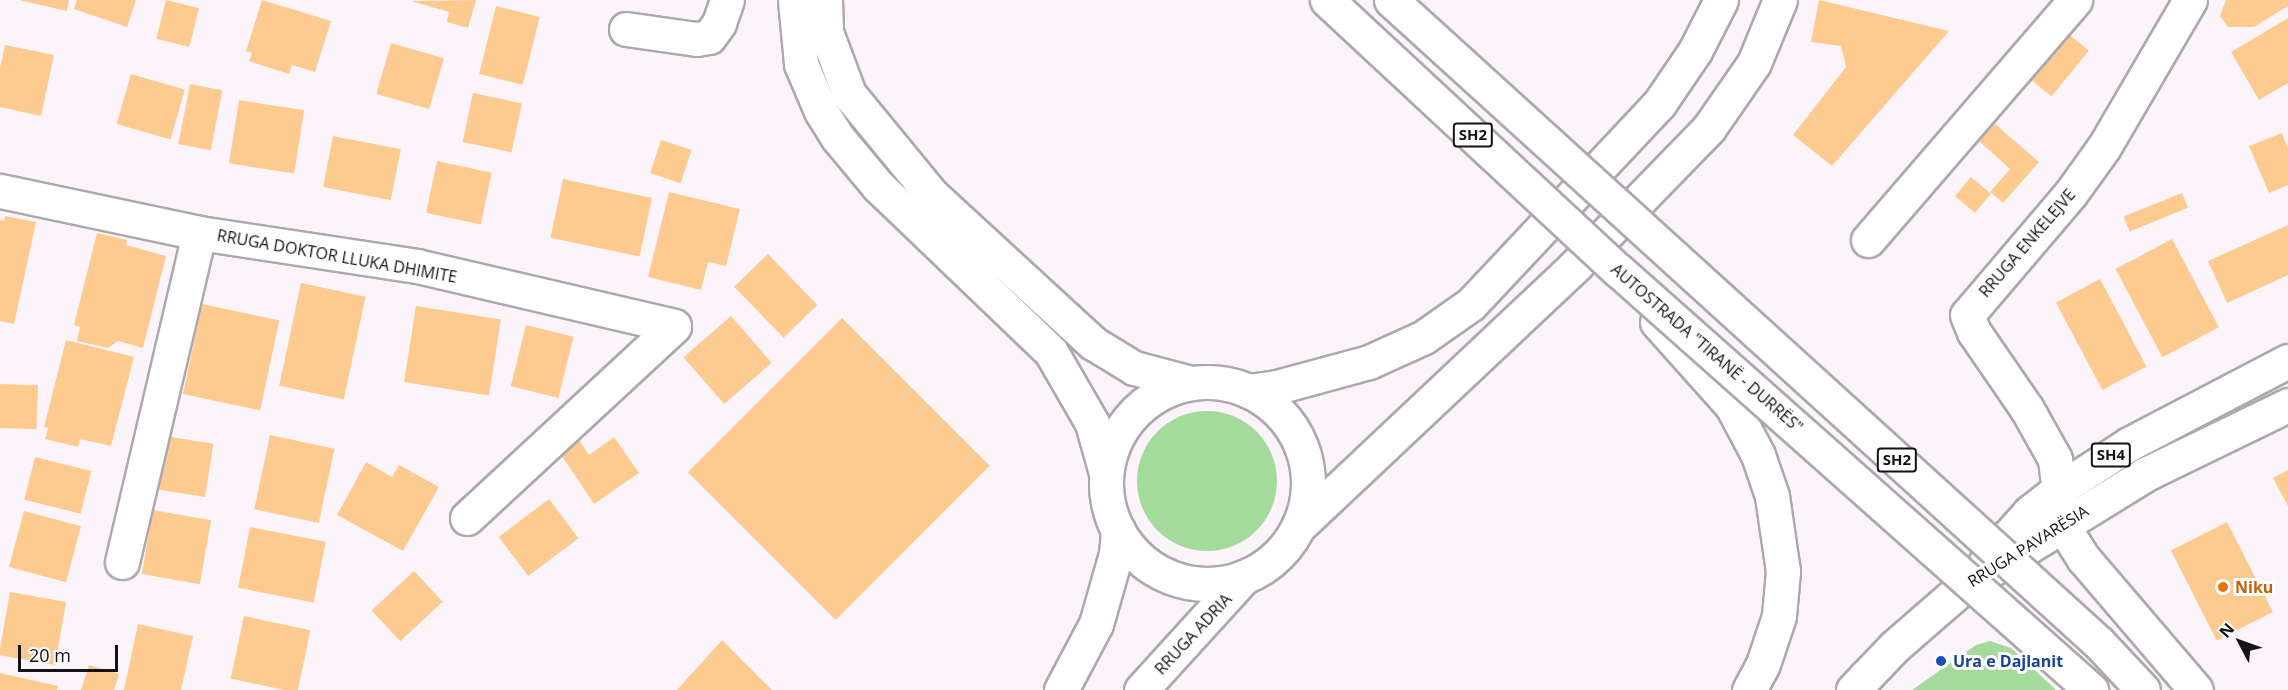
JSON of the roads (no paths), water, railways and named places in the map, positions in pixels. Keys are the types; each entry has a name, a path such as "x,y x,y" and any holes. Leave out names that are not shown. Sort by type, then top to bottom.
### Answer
{"main road":[{"path":"626,29 696,39 709,37 719,23 727,0"},
{"path":"795,0 801,64 821,111 838,138 878,186 1051,352 1092,423 1106,473 1108,503 1118,530 1136,554 1172,578 1216,584 1244,577 1275,557 1298,527 1575,266 1709,128 1754,63 1780,0"},
{"path":"825,0 826,32 849,94 932,195 1093,344 1134,368 1191,383"},
{"name":"AUTOSTRADA \"TIRANË - DURRËS\"","path":"1327,0 1618,270 2091,690"},
{"name":"SH2","path":"1391,0 2099,643 2143,690"},
{"path":"1249,391 1288,385 1369,362 1424,337 1471,304 1659,104 1695,51 1721,0"},
{"path":"1868,240 2074,0"},
{"name":"RRUGA ENKELEJVE","path":"2058,490 2055,459 2027,409 1974,332 1967,315 2071,193 2104,147 2190,0"},
{"name":"RRUGA DOKTOR LLUKA DHIMITE","path":"0,191 199,232 417,266 674,326 467,518"},
{"path":"122,562 199,232"},
{"path":"1618,270 1656,321 1732,406 1758,455 1772,496 1783,571 1779,616 1763,664 1749,690"},
{"name":"RRUGA PAVARËSIA","path":"1963,587 2030,512 2058,490 2128,444 2288,361"},
{"path":"1106,473 1113,445 1134,414 1163,392 1191,383 1220,382 1249,391 1284,417 1304,455 1307,500 1298,527"},
{"name":"RRUGA PAVARËSIA","path":"1963,587 2146,474 2288,405"},
{"path":"2058,490 2063,526 2084,559 2196,690"},
{"path":"1060,690 1096,624 1116,554 1118,530"},
{"name":"RRUGA ADRIA","path":"1141,690 1244,577"},
{"name":"SH4","path":"1858,686 1963,587"}],"place":[{"name":"Niku","path":"2223,587"},
{"name":"Ura e Dajlanit","path":"1941,661"}]}
